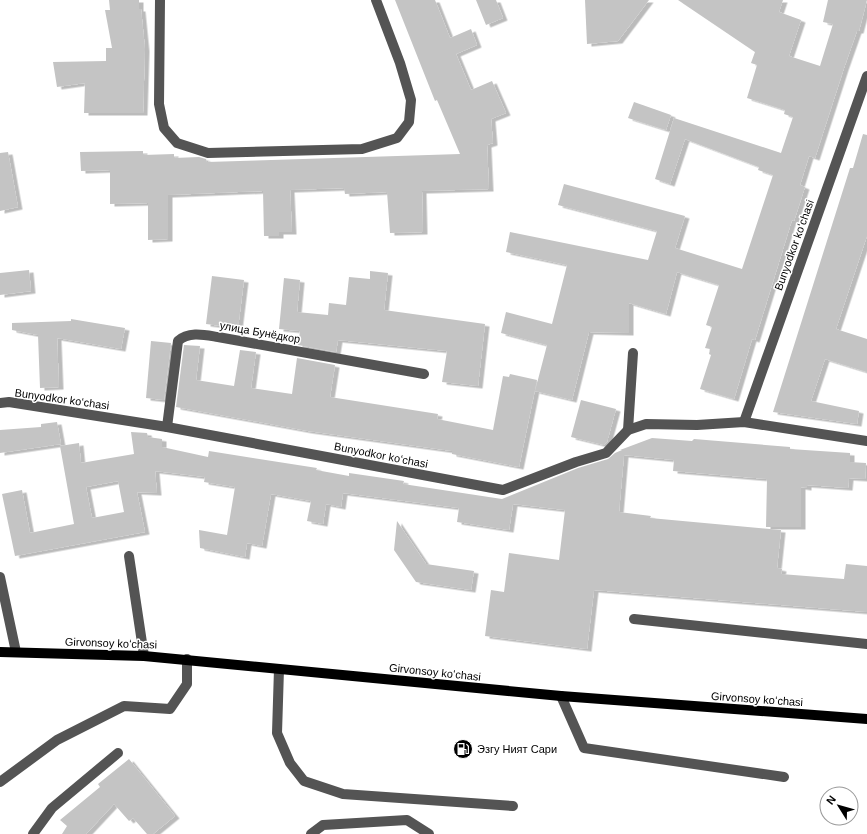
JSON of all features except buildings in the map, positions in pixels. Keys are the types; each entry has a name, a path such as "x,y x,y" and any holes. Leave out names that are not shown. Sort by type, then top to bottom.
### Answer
{"main road":[{"name":"Girvonsoy koʻchasi","path":"0,652 144,656 187,659 561,696 867,719"}],"street":[{"path":"160,0 159,104 164,128 177,143 208,153 362,149 397,138 409,122 411,100 400,63 376,0"},
{"name":"Bunyodkor koʻchasi","path":"744,422 867,76"},
{"name":"улица Бунёдкор","path":"167,427 178,341 184,336 193,334 218,337 424,374"},
{"path":"628,430 633,353"},
{"name":"Bunyodkor koʻchasi","path":"0,404 9,402 167,427 503,490 576,462 606,453 628,430 646,424 697,425 744,422 867,441"},
{"path":"129,556 144,656"},
{"path":"0,577 16,652"},
{"path":"634,619 867,644"},
{"path":"0,782 57,740 124,706 170,709 187,684 187,659"},
{"path":"279,669 276,733 290,763 304,781 343,794 513,806"},
{"path":"561,696 584,748 784,777"},
{"path":"33,834 52,808 118,753"},
{"path":"311,834 323,825 407,820 429,834"}],"place":[{"name":"Эзгу Ният Сари","path":"463,749"}]}
